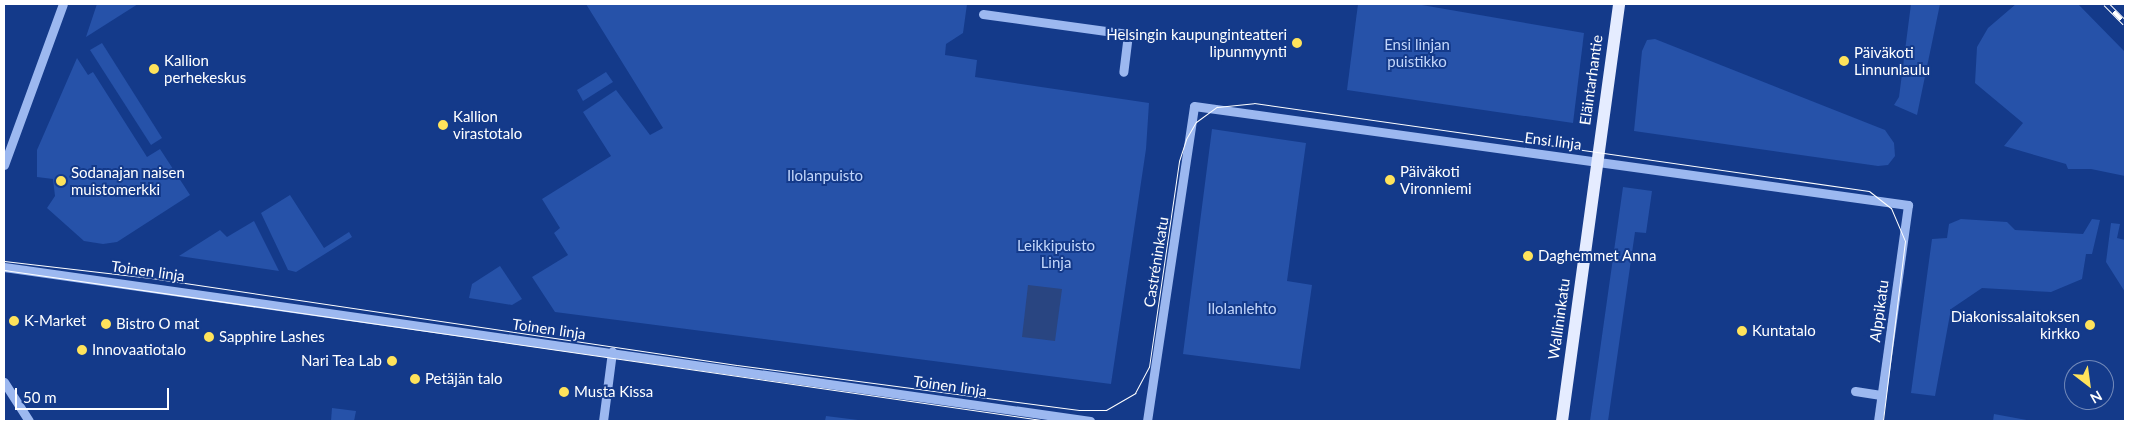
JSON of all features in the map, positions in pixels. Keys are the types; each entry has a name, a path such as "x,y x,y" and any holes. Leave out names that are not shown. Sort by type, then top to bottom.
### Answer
{"main road":[{"name":"Eläintarhantie","path":"1597,161 1619,4"},
{"name":"Wallininkatu","path":"1562,421 1597,161"}],"street":[{"path":"4,165 62,4"},
{"path":"983,14 1128,34 1123,72"},
{"name":"Ensi linja","path":"1194,106 1908,205"},
{"name":"Castréninkatu","path":"1147,421 1194,106"},
{"name":"Alppikatu","path":"1878,421 1908,205"},
{"name":"Toinen linja","path":"4,267 1090,421"},
{"path":"603,421 612,352"},
{"path":"4,382 29,421"},
{"path":"1855,391 1882,395"}],"green space":[{"path":"97,4 138,4 86,37"},
{"name":"Ilolanpuisto","path":"586,4 967,4 963,33 946,44 945,55 977,60 975,77 1149,103 1146,149 1111,384 555,312 532,277 568,255 554,233 560,228 542,199 611,156 583,112 616,90 650,135 663,128"},
{"name":"Ensi linjan puistikko","path":"1358,4 1416,4 1584,33 1573,123 1347,90"},
{"path":"1911,4 1940,4 1917,115 1894,105 1899,97"},
{"path":"2016,4 2078,4 2125,52 2125,176 2091,169 2068,169 2066,164 2004,146 2023,123 1975,83 1977,47 1988,28"},
{"path":"1655,39 1885,130 1894,143 1895,156 1888,165 1878,166 1634,131 1642,51 1647,40"},
{"path":"102,43 162,138 151,145 90,50"},
{"path":"77,58 88,75 93,72 147,157 160,149 190,195 117,242 103,244 84,241 47,208 55,196 53,179 37,177 37,150"},
{"path":"606,72 613,82 583,101 577,90"},
{"name":"Ilolanlehto","path":"1212,129 1306,143 1287,281 1312,285 1300,369 1183,354"},
{"path":"1623,187 1652,191 1646,233 1635,232 1608,421 1590,421"},
{"path":"290,195 324,248 349,232 352,237 296,272 288,270 261,213"},
{"path":"1961,219 2007,222 2015,230 2083,234 2092,219 2100,220 2092,254 2086,254 2082,279 2051,292 1982,288 1951,309 1935,396 1911,393 1932,239 1947,238 1949,224"},
{"path":"254,221 279,271 179,256 220,230 227,237"},
{"path":"2111,223 2120,224 2117,238 2125,240 2125,292 2106,262"},
{"path":"500,266 522,299 512,305 469,298 472,284"},
{"path":"332,408 356,411 354,421 331,421"},
{"path":"1994,414 2032,421 1993,421"},
{"path":"826,416 866,421 825,421"}],"shaded area":[{"path":"1028,285 1062,289 1055,341 1022,337"}],"tram line":[{"path":"4,261 151,278 737,365 1079,410 1106,410 1135,393 1149,367 1179,161 1186,139 1196,122 1217,107 1254,103 1869,191 1891,208 1905,241 1883,421"},
{"path":"4,270 1048,421"}],"railway":[{"path":"2106,4 2125,23"}],"place":[{"name":"Helsingin kaupunginteatteri lipunmyynti","path":"1297,43"},
{"name":"Päiväkoti Linnunlaulu","path":"1844,61"},
{"name":"Kallion perhekeskus","path":"154,69"},
{"name":"Kallion virastotalo","path":"443,125"},
{"name":"Päiväkoti Vironniemi","path":"1390,180"},
{"name":"Sodanajan naisen muistomerkki","path":"61,181"},
{"name":"Daghemmet Anna","path":"1528,256"},
{"name":"K-Market","path":"14,321"},
{"name":"Bistro O mat","path":"106,324"},
{"name":"Diakonissalaitoksen kirkko","path":"2090,325"},
{"name":"Kuntatalo","path":"1742,331"},
{"name":"Sapphire Lashes","path":"209,337"},
{"name":"Innovaatiotalo","path":"82,350"},
{"name":"Nari Tea Lab","path":"392,361"},
{"name":"Petäjän talo","path":"415,379"},
{"name":"Musta Kissa","path":"564,392"}],"park label":[{"name":"Leikkipuisto Linja","path":"1056,254"}]}
